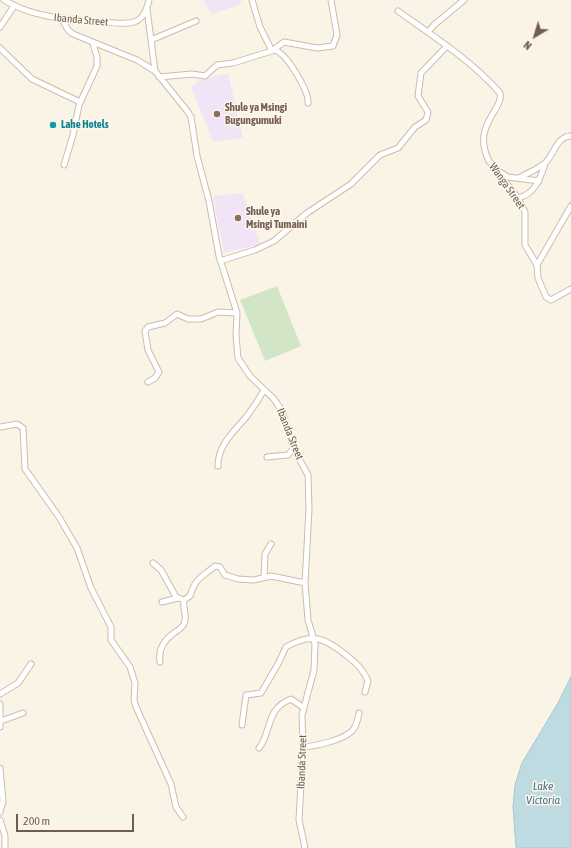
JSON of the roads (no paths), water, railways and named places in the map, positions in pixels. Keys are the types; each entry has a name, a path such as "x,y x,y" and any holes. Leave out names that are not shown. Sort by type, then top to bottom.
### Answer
{"street":[{"name":"Ibanda Street","path":"4,0 29,12 62,19 134,22 140,19 147,9"},
{"path":"149,0 147,9 155,71"},
{"path":"252,0 260,27 272,50 282,55 292,65 308,95 308,103"},
{"path":"159,77 192,74 205,76 217,65 233,63 272,50 284,42 317,48 333,46 337,35 331,0"},
{"path":"429,31 434,24 464,0"},
{"path":"0,27 14,6"},
{"name":"Wanga Street","path":"398,11 429,31 500,93 500,100 487,122 484,135 485,154 518,198 526,215 525,245 537,265 538,278 548,299 555,299 571,289"},
{"path":"62,19 71,32 93,43 137,60 155,71"},
{"path":"151,40 196,21"},
{"path":"64,165 80,102 97,66 97,57 93,43"},
{"path":"220,261 255,250 274,241 308,213 351,184 380,155 398,148 412,130 426,120 428,112 418,92 421,73 447,46"},
{"path":"0,48 32,79 80,102"},
{"name":"Ibanda Street","path":"155,71 185,107 190,117 197,156 209,200 220,261 237,313 236,335 238,358 242,367 282,411 294,448 308,474 309,509 305,583 308,620 315,644 314,670 302,716 303,747 299,820 305,848"},
{"path":"518,198 528,194 539,181 545,164 560,140 571,136"},
{"path":"519,178 545,164"},
{"path":"496,169 508,177 539,181"},
{"path":"537,265 571,206"},
{"path":"148,382 155,378 158,372 148,350 145,331 148,327 165,323 177,314 188,319 201,319 218,312 237,313"},
{"path":"218,466 219,455 225,441 248,415 264,390"},
{"path":"0,427 17,424 23,428 25,468 59,517 77,548 91,588 111,627 111,640 130,667 135,683 134,700 136,707 171,784 176,798 176,807 183,817"},
{"path":"267,457 288,455 294,448"},
{"path":"264,577 265,554 271,544"},
{"path":"154,563 161,570 178,598"},
{"path":"184,600 190,596 192,587 197,580 216,566 220,567 226,575 238,579 254,580 264,577 274,577 305,583"},
{"path":"264,571 274,577"},
{"path":"162,602 178,598 184,600"},
{"path":"160,662 159,655 161,647 184,624 186,613 184,600"},
{"path":"242,725 246,695 261,693 286,647 307,638 326,641 337,647 358,664 368,682 365,692"},
{"path":"0,694 18,683 30,664"},
{"path":"259,748 265,738 270,717 279,708 291,699 304,708"},
{"path":"0,704 0,727"},
{"path":"1,721 22,713"},
{"path":"303,747 323,743 346,735 354,728 359,713"},
{"path":"0,768 3,792 0,812"},
{"path":"0,820 5,836 5,848"}],"water":[{"name":"Lake Victoria","path":"571,677 571,848 516,848 513,807 515,785 522,763 558,703"}],"place":[{"name":"Shule ya Msingi Bugungumuki","path":"217,114"},
{"name":"Lahe Hotels","path":"53,125"},
{"name":"Shule ya Msingi Tumaini","path":"238,218"}]}
